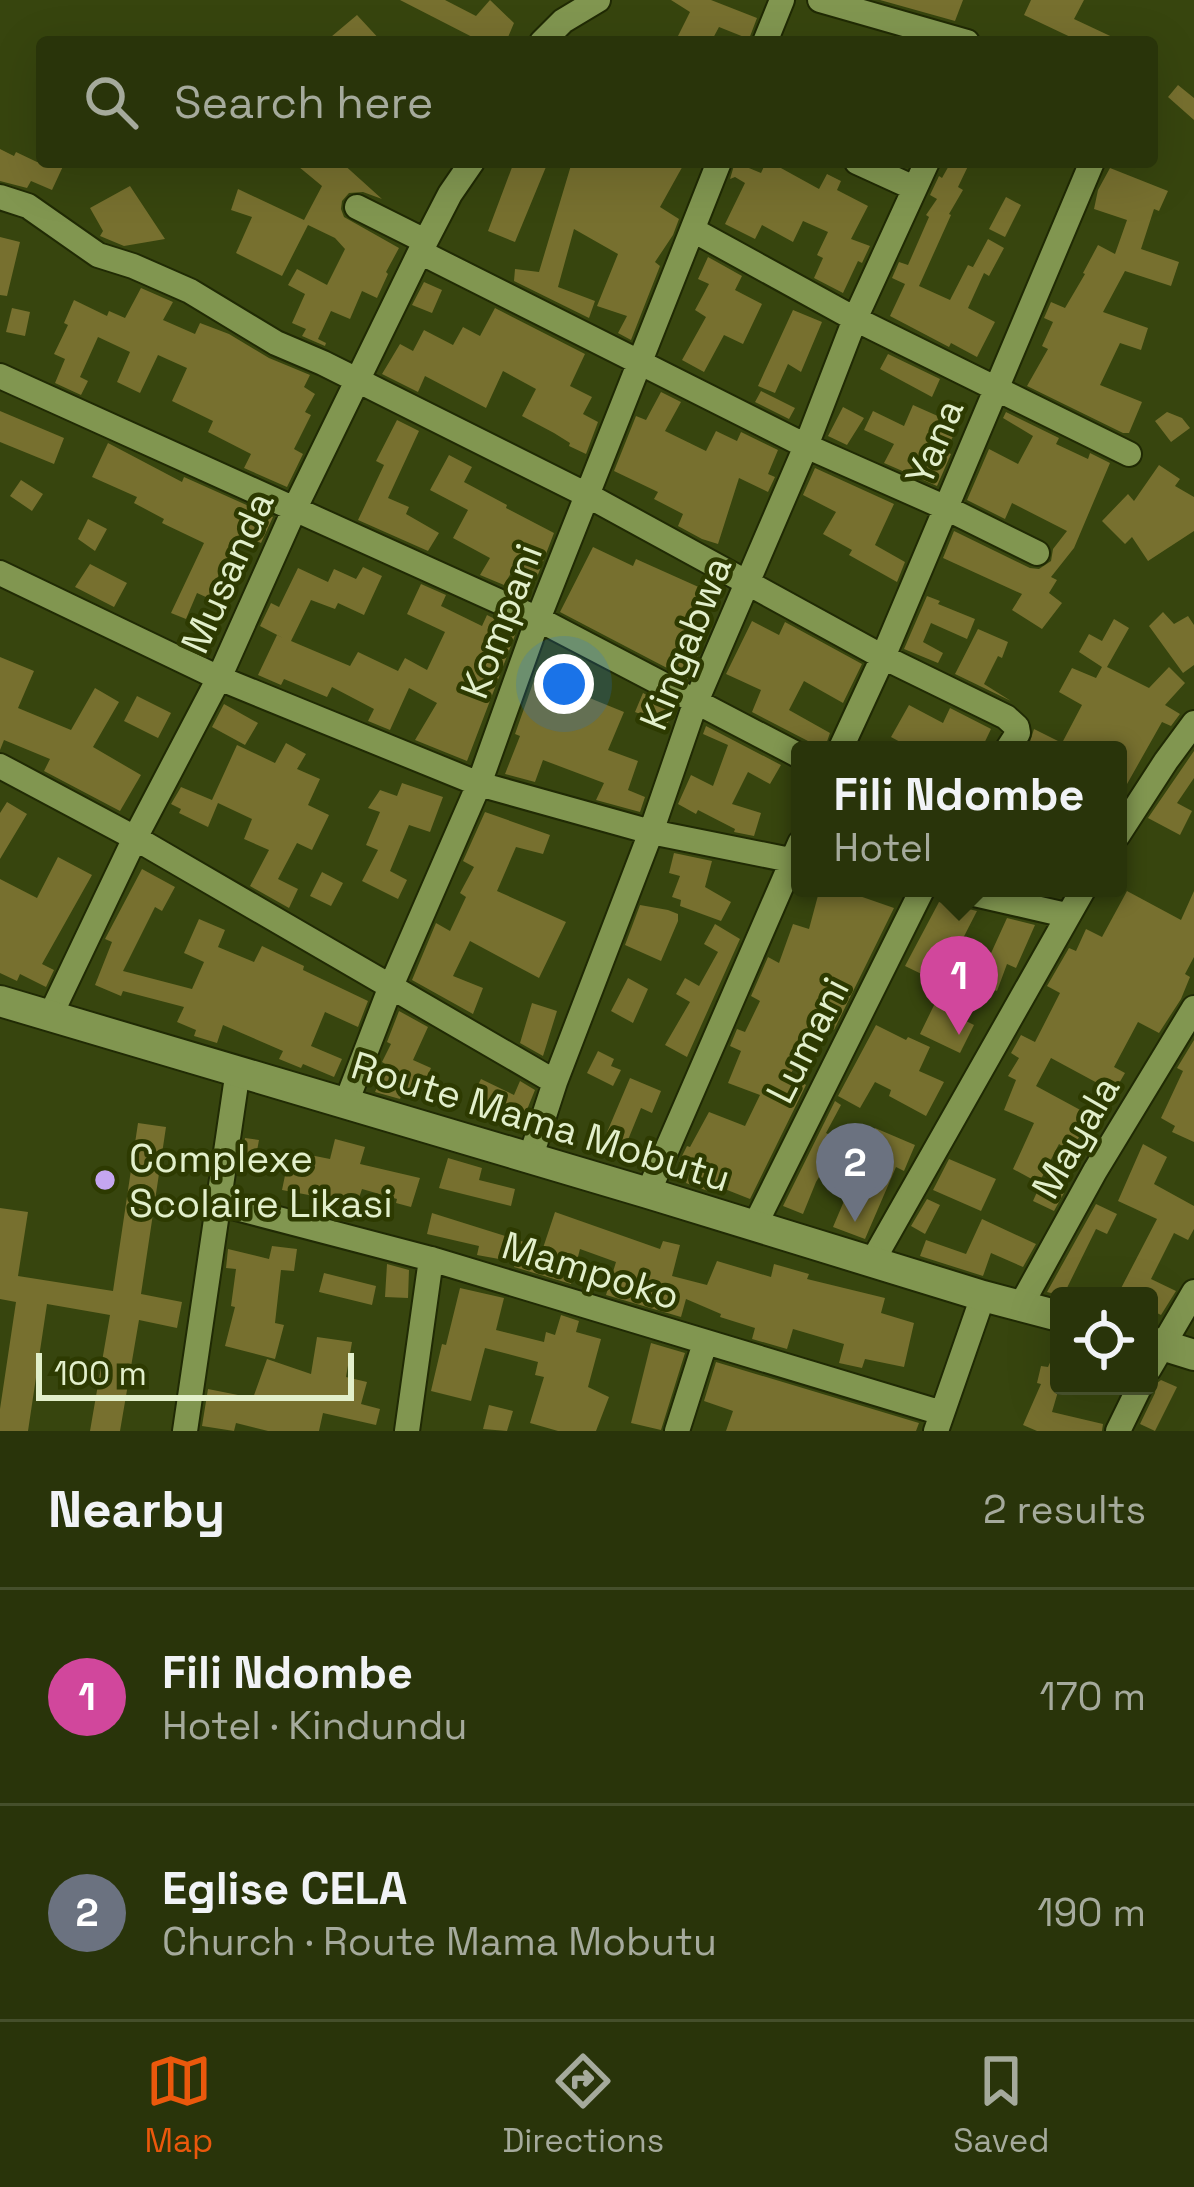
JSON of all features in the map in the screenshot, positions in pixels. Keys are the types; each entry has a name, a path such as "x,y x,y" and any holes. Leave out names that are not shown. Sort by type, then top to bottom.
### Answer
{"street":[{"path":"548,36 598,0"},
{"path":"767,36 782,0"},
{"path":"820,0 947,36"},
{"name":"Musanda","path":"51,1014 219,678 422,246 468,168"},
{"name":"Kompani","path":"346,1103 479,784 538,619 717,168"},
{"path":"870,168 914,188"},
{"name":"Kingabwa","path":"530,1159 695,704 924,168"},
{"name":"Yana","path":"844,741 1089,168"},
{"path":"0,197 28,206 98,255 190,291 276,343 587,495 883,657 1006,718 1012,738"},
{"path":"357,207 641,363 1037,553"},
{"path":"693,230 856,319 1129,454"},
{"path":"0,376 538,619 791,752"},
{"path":"0,573 219,678 479,784 651,832 791,854"},
{"path":"1127,821 1194,723"},
{"path":"0,766 135,838 555,1082"},
{"path":"648,1193 791,871"},
{"name":"Lumani","path":"754,1225 918,897"},
{"path":"987,897 1066,915"},
{"path":"872,1262 1078,897"},
{"name":"Route Mama Mobutu","path":"0,1000 1050,1313"},
{"name":"Mayala","path":"1022,1305 1095,1171 1194,1008"},
{"path":"185,1431 238,1070"},
{"name":"Mampoko","path":"217,1202 431,1259 705,1343 939,1422"},
{"path":"407,1431 431,1259"},
{"path":"1158,1345 1194,1292"},
{"path":"939,1422 983,1296"},
{"path":"676,1431 705,1343"},
{"path":"1158,1352 1194,1355"},
{"path":"1118,1431 1136,1395"}],"building":[{"path":"400,0 445,0 476,16 490,0 514,23 509,36 470,36"},
{"path":"671,0 711,0 757,18 750,36 719,27 714,36 678,36 690,12"},
{"path":"880,0 963,0 955,21"},
{"path":"1031,0 1084,0 1074,19 1110,36 1068,36 1024,15"},
{"path":"357,15 376,36 332,36"},
{"path":"1178,85 1194,98 1194,120 1168,97"},
{"path":"0,149 36,162 36,168 62,168 52,190 31,181 27,188 0,181"},
{"path":"300,168 348,168 382,199 349,193 342,201 344,217 399,248 377,298 362,291 350,319 331,311 318,339 325,346 302,336 306,329 292,323 305,294 288,285 297,269 327,285 345,249 335,238 308,225 282,276 236,253 252,217 231,210 238,189 304,220 322,186"},
{"path":"512,168 546,168 515,242 488,231"},
{"path":"570,168 682,168 660,207 679,219 655,262 660,266 631,340 618,333 627,316 597,306 618,254 574,229 558,287 595,301 589,318 514,281 515,269 539,272"},
{"path":"733,168 761,173 763,168 781,168 819,189 827,174 841,181 837,190 868,206 851,239 870,246 843,293 814,278 823,258 817,255 828,232 803,221 793,242 762,225 755,239 725,224 745,183 730,179"},
{"path":"948,168 967,168 958,187 963,190 919,286 950,300 968,265 975,268 988,239 1004,248 989,276 984,273 968,308 995,322 977,357 890,316 905,284 892,278 899,262 908,265 926,215 937,199 930,195 939,176"},
{"path":"1110,168 1168,191 1159,211 1154,209 1141,249 1179,262 1171,286 1125,271 1103,312 1148,328 1141,350 1120,343 1100,385 1142,402 1129,433 1027,386 1048,349 1042,346 1053,322 1044,318 1051,302 1065,308 1098,245 1115,254 1127,220 1094,209"},
{"path":"130,186 165,239 124,246 100,236 103,231 90,208"},
{"path":"1006,197 1021,205 1005,237 989,229"},
{"path":"0,237 20,242 7,296 0,295"},
{"path":"708,257 742,276 735,290 762,304 743,344 724,335 704,372 682,360 706,317 695,310 709,284 698,279"},
{"path":"424,282 442,290 432,313 412,305"},
{"path":"141,288 173,302 163,320 195,334 200,323 310,375 304,387 315,394 305,412 311,415 294,449 303,454 287,487 244,468 251,454 208,432 213,421 172,401 187,368 158,355 140,393 117,382 130,352 98,337 80,377 88,381 81,395 55,383 65,359 54,354 74,300 107,316 109,311 125,318"},
{"path":"12,308 30,312 25,336 6,332"},
{"path":"495,308 585,354 570,386 592,397 583,414 598,422 586,454 522,416 536,389 503,371 486,408 425,376 418,392 382,374 400,344 413,351 424,330 453,345 463,327 480,336"},
{"path":"793,310 822,322 801,372 788,364 775,393 758,386"},
{"path":"888,354 940,379 932,397 880,369"},
{"path":"761,391 795,408 789,419 755,402"},
{"path":"661,392 681,402 665,431 706,451 716,431 737,441 741,432 778,450 768,474 775,477 768,492 739,478 718,544 678,526 683,514 654,499 658,492 614,471 636,416 646,420"},
{"path":"913,405 958,425 937,486 884,463 894,444 864,430 873,411 904,426"},
{"path":"843,407 864,418 847,445 828,436"},
{"path":"0,411 64,438 54,464 0,442"},
{"path":"1006,412 1059,438 1056,444 1110,463 1074,548 1051,577 1057,580 1049,593 1062,603 1042,629 1012,610 1022,594 943,558 954,531 1039,569 1051,561 1053,549 1067,531 1012,503 1005,519 967,500 989,449 1018,464 1033,436 1003,418"},
{"path":"1167,412 1182,418 1190,428 1171,442 1155,421"},
{"path":"397,420 419,431 388,498 409,507 406,514 439,533 428,551 358,520 384,465 376,461"},
{"path":"108,443 182,482 184,477 273,517 261,543 242,534 208,598 197,593 186,619 171,613 204,543 162,523 164,519 134,503 137,497 92,477"},
{"path":"449,455 472,467 464,482 554,533 534,585 511,573 504,585 480,575 490,558 453,538 468,510 430,490"},
{"path":"1159,465 1180,479 1175,486 1194,497 1194,531 1148,561 1132,537 1125,544 1102,521 1128,494 1134,501"},
{"path":"815,468 894,504 875,545 905,562 897,582 823,534 836,512 803,495 798,506"},
{"path":"21,480 43,494 32,511 10,496"},
{"path":"88,519 107,529 95,551 78,539"},
{"path":"593,547 633,566 636,559 703,589 682,639 702,647 688,679 560,612"},
{"path":"90,564 127,583 114,607 75,587"},
{"path":"363,567 382,576 364,615 338,603 335,609 311,600 291,641 350,666 358,652 398,671 405,658 427,670 445,632 407,614 421,584 446,595 441,606 482,626 487,615 517,630 467,761 415,740 437,703 409,688 390,730 368,721 374,709 332,687 327,697 284,679 281,685 258,675 277,635 283,638 260,626 271,603 279,607 298,568 328,582 334,569 356,579"},
{"path":"927,596 975,619 967,639 931,623 923,642 943,653 938,663 904,649"},
{"path":"1163,612 1174,624 1188,616 1194,625 1194,665 1183,673 1149,626"},
{"path":"1114,619 1129,628 1107,667 1149,688 1169,667 1185,683 1165,705 1180,714 1171,726 1162,722 1127,784 1127,741 1063,741 1082,705 1059,692 1072,668 1096,678 1102,667 1079,652 1089,634 1102,641"},
{"path":"752,621 779,635 785,622 862,664 843,703 804,681 789,710 830,733 827,741 808,741 752,712 761,690 726,674"},
{"path":"978,629 1008,642 984,684 1011,701 955,674"},
{"path":"0,657 34,671 18,708 71,730 95,688 119,702 93,747 141,775 120,811 44,771 50,759 4,740 0,750"},
{"path":"538,669 567,682 565,688 624,712 608,750 638,761 628,790 645,797 640,812 596,800 604,783 543,760 535,782 505,774"},
{"path":"643,693 674,709 667,725 635,712"},
{"path":"137,696 171,713 158,738 124,721"},
{"path":"224,704 258,723 245,745 212,727"},
{"path":"909,705 943,723 950,708 999,733 991,729 985,741 898,741 891,737"},
{"path":"706,726 781,765 770,784 748,772 732,804 761,813 754,836 734,832 678,804 691,775 713,786 728,745 703,734"},
{"path":"1034,729 1058,741 1030,741"},
{"path":"286,743 306,754 297,769 320,779 308,805 329,815 312,850 297,843 278,879 298,889 289,908 250,886 269,850 244,839 252,819 218,803 208,827 171,804 181,787 212,800 237,745 275,763"},
{"path":"1194,751 1194,778 1177,803 1192,811 1180,835 1148,818"},
{"path":"402,783 443,797 430,832 409,825 390,871 407,880 398,899 362,881 378,850 366,845 380,812 368,808 380,790 397,796"},
{"path":"7,802 27,814 0,859 0,813"},
{"path":"485,812 550,835 543,854 516,847 497,891 566,922 539,978 470,941 453,976 483,988 473,1014 412,980 436,923 450,931 466,897 460,893 474,867 463,861"},
{"path":"674,853 712,861 705,887 731,902 721,921 680,906 681,900 672,897 680,876 669,873"},
{"path":"58,857 92,875 42,964 54,970 46,987 20,974 17,981 0,973 0,879 37,898"},
{"path":"142,869 175,887 162,911 155,907 123,971 192,989 204,962 184,953 199,919 225,930 218,947 254,962 262,946 304,966 303,970 368,1001 358,1027 325,1012 311,1046 342,1059 334,1077 279,1059 283,1051 223,1025 217,1043 194,1036 196,1030 177,1022 184,1007 123,991 121,996 95,985 112,942 105,939"},
{"path":"322,872 343,883 331,906 310,896"},
{"path":"1127,891 1181,920 1194,891 1194,957 1185,974 1190,977 1159,1033 1138,1022 1114,1067 1125,1073 1114,1092 1051,1058 1036,1086 1084,1112 1079,1121 1086,1125 1071,1151 1059,1144 1039,1183 1013,1169 1034,1123 1004,1110 1016,1080 1008,1076 1019,1058 1011,1053 1021,1035 1035,1042 1060,993 1047,986 1069,948 1076,951 1086,929 1102,937"},
{"path":"818,897 862,897 894,908 834,1030 819,1023 791,1073 806,1085 750,1199 712,1184 708,1191 686,1183 692,1167 679,1162 709,1112 745,1126 760,1095 728,1083 741,1051 730,1046 737,1029 745,1032 760,1001 751,996 768,957 779,963 793,924 809,929"},
{"path":"939,902 977,911 936,981 905,966"},
{"path":"640,905 678,914 661,961 625,945"},
{"path":"1007,918 1035,925 1016,968 1007,964 997,991 977,984"},
{"path":"715,924 740,939 687,1057 665,1045 690,1002 676,994 685,978 699,986 718,952 704,944"},
{"path":"628,978 648,989 633,1023 611,1011"},
{"path":"937,999 959,1009 956,1016 974,1025 960,1053 920,1034"},
{"path":"532,1003 557,1011 543,1056 520,1043"},
{"path":"399,1011 428,1027 413,1060 431,1068 417,1099 375,1092 387,1065 382,1062"},
{"path":"876,1025 930,1047 919,1071 944,1082 926,1116 889,1096 891,1090 875,1082 860,1108 838,1096"},
{"path":"1194,1040 1194,1142 1172,1132 1175,1126 1161,1118 1183,1071 1177,1068"},
{"path":"598,1051 614,1059 611,1066 621,1070 613,1086 587,1073"},
{"path":"630,1078 661,1091 652,1113 641,1108 623,1152 602,1144"},
{"path":"481,1079 514,1095 520,1081 535,1090 524,1117 472,1097"},
{"path":"835,1101 841,1105 826,1133 841,1141 803,1214 783,1206"},
{"path":"138,1123 166,1127 141,1294 182,1302 177,1328 139,1320 120,1431 90,1431 110,1315 47,1304 28,1431 0,1431 16,1302 0,1299 0,1208 28,1212 18,1276 113,1291"},
{"path":"875,1128 915,1145 904,1171 896,1167 865,1239 833,1227"},
{"path":"245,1138 259,1140 253,1172 240,1170"},
{"path":"335,1139 365,1147 360,1164 420,1178 411,1207 362,1189 357,1204 282,1190 290,1151 330,1159"},
{"path":"1143,1144 1167,1157 1154,1184 1194,1206 1194,1229 1188,1240 1174,1233 1151,1279 1176,1291 1161,1315 1158,1287 1122,1287 1157,1219 1118,1201"},
{"path":"448,1158 482,1168 479,1180 515,1189 511,1206 439,1188"},
{"path":"949,1159 996,1179 981,1211 933,1190"},
{"path":"1041,1183 1064,1193 1054,1211 1033,1201"},
{"path":"927,1199 940,1205 925,1234 911,1226"},
{"path":"1096,1204 1117,1214 1107,1234 1096,1229 1067,1287 1050,1287 1047,1292"},
{"path":"555,1212 660,1249 663,1241 680,1245 672,1276 707,1285 717,1261 771,1277 774,1264 809,1274 807,1279 885,1298 881,1313 914,1323 904,1367 865,1359 862,1368 839,1363 844,1344 793,1329 787,1349 752,1339 755,1328 686,1299 681,1317 606,1295 616,1262 580,1249 571,1284 514,1267 516,1262 477,1255 479,1246 427,1234 432,1213 543,1248"},
{"path":"982,1219 1036,1244 1023,1267 991,1253 983,1276 920,1256 926,1240 966,1254"},
{"path":"272,1246 297,1249 294,1271 281,1270 275,1323 284,1325 275,1359 225,1346 235,1307 231,1306 236,1269 226,1268 228,1249 269,1259"},
{"path":"387,1264 409,1270 408,1298 385,1297"},
{"path":"324,1273 376,1286 372,1305 319,1292"},
{"path":"460,1288 504,1298 496,1330 544,1342 546,1332 555,1335 561,1315 579,1321 576,1332 601,1339 588,1387 609,1397 596,1431 558,1431 530,1423 544,1377 535,1375 538,1362 485,1348 471,1401 431,1391"},
{"path":"317,1337 352,1342 346,1377 367,1382 361,1404 380,1409 376,1425 323,1413 319,1431 268,1431 236,1423 234,1431 202,1426 208,1389 253,1398 267,1359 311,1374"},
{"path":"651,1343 685,1353 661,1430 631,1423"},
{"path":"716,1362 919,1423 916,1431 726,1431 733,1411 704,1401"},
{"path":"1050,1363 1050,1395 1057,1395 1052,1412 1103,1424 1102,1431 1037,1431 1023,1425 1041,1384 1037,1383 1041,1366"},
{"path":"1158,1382 1177,1387 1155,1431 1140,1424 1158,1395"},
{"path":"489,1405 513,1411 507,1431 483,1429"}],"place":[{"name":"Fili Ndombe","path":"959,1035"},
{"name":"Complexe Scolaire Likasi","path":"105,1180"},
{"name":"Eglise CELA","path":"855,1222"}]}
